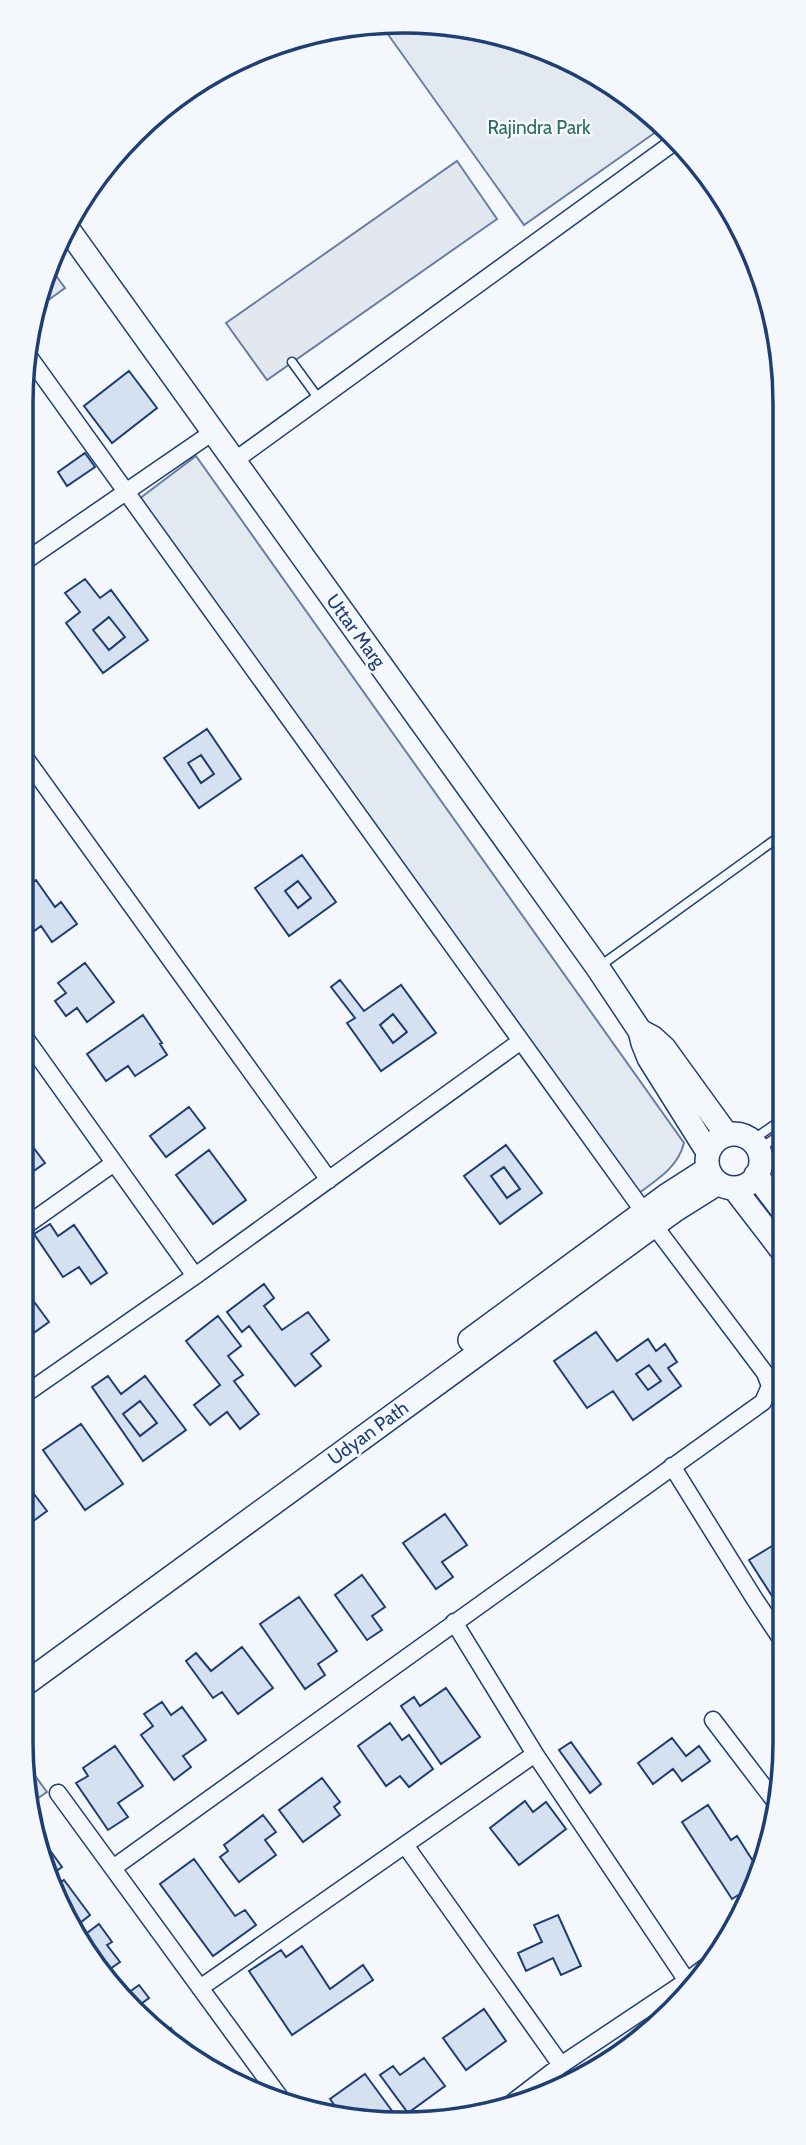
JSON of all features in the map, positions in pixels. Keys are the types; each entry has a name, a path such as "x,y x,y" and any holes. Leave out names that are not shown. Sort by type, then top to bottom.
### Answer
{"main road":[{"name":"Uttar Marg","path":"73,236 598,968 640,1031 649,1058 717,1173 773,1240"},
{"name":"Uttar Marg","path":"640,1031 664,1048 727,1135"},
{"path":"727,1135 736,1135 754,1145 760,1167 756,1175 743,1186 717,1173 719,1139 727,1135"},
{"name":"Udyan Path","path":"33,1660 717,1173"},
{"path":"756,1175 773,1197"},
{"name":"Udyan Path","path":"33,1678 649,1219"}],"street":[{"path":"234,461 668,146"},
{"path":"35,365 649,1219 765,1373 770,1386 763,1402 113,1868"},
{"path":"33,556 213,432"},
{"path":"33,769 329,1180"},
{"path":"33,1389 195,1276 521,1041"},
{"path":"33,1053 195,1276"},
{"path":"33,1220 114,1163"},
{"path":"672,1466 773,1627"},
{"path":"454,1622 536,1754 686,1980"},
{"path":"713,1720 769,1794"},
{"path":"200,1988 536,1754"},
{"path":"58,1793 274,2088"},
{"path":"405,1845 561,2065"},
{"path":"530,2089 561,2065 683,1984"}],"lane":[{"path":"292,362 319,399"},
{"path":"598,968 773,841"},
{"path":"754,1145 773,1127"},
{"path":"754,1145 773,1136"}],"green space":[{"name":"Rajindra Park","path":"387,34 427,34 475,40 544,61 588,83 628,110 655,133 524,225"},
{"path":"196,456 684,1143 672,1166 639,1193 139,499"},
{"path":"109,617 125,637 109,650 93,630"},
{"path":"201,755 214,774 201,783 188,763"},
{"path":"298,881 311,898 298,908 285,891"},
{"path":"393,1014 407,1032 393,1043 380,1025"},
{"path":"504,1167 520,1189 507,1198 491,1176"},
{"path":"649,1365 661,1381 648,1390 636,1374"},
{"path":"140,1401 157,1423 140,1436 123,1414"},
{"path":"35,1776 47,1792 37,1799"}],"shaded area":[{"path":"457,161 497,219 267,380 226,323"},
{"path":"56,276 65,288 48,300"}],"building":[{"path":"129,371 157,408 112,443 84,406"},
{"path":"85,453 95,467 67,486 58,472"},
{"path":"85,579 100,598 111,590 148,640 103,673 66,623 80,612 65,593","holes":["109,617 125,637 109,650 93,630"]},
{"path":"207,729 241,779 199,808 164,758","holes":["201,755 214,774 201,783 188,763"]},
{"path":"302,855 336,902 289,936 255,888","holes":["298,881 311,898 298,908 285,891"]},
{"path":"36,880 55,907 61,902 77,924 52,942 41,926 33,932 33,882"},
{"path":"85,963 114,1002 87,1022 77,1008 66,1016 55,1001 66,993 58,983"},
{"path":"340,980 364,1011 401,985 436,1033 381,1071 347,1023 355,1018 331,987","holes":["393,1014 407,1032 393,1043 380,1025"]},
{"path":"143,1015 167,1055 135,1076 128,1066 106,1081 87,1054"},
{"path":"189,1107 205,1128 166,1157 150,1136"},
{"path":"506,1145 542,1193 500,1224 464,1176","holes":["504,1167 520,1189 507,1198 491,1176"]},
{"path":"33,1147 45,1163 33,1172"},
{"path":"209,1150 246,1200 213,1224 176,1175"},
{"path":"50,1224 58,1236 74,1225 107,1273 91,1284 79,1267 63,1277 34,1234"},
{"path":"264,1284 274,1298 264,1306 282,1330 308,1312 329,1340 311,1354 321,1366 295,1386 249,1326 242,1332 227,1312"},
{"path":"33,1300 49,1322 33,1333"},
{"path":"218,1316 241,1346 228,1356 243,1375 234,1381 259,1414 240,1429 227,1412 210,1425 194,1405 220,1385 186,1341"},
{"path":"596,1332 617,1361 648,1339 656,1351 665,1344 677,1362 668,1368 681,1386 633,1420 613,1391 587,1408 554,1361","holes":["649,1365 661,1381 648,1390 636,1374"]},
{"path":"108,1376 121,1394 145,1376 186,1430 143,1461 92,1387","holes":["140,1401 157,1423 140,1436 123,1414"]},
{"path":"81,1424 123,1484 85,1510 43,1450"},
{"path":"33,1493 47,1511 33,1521"},
{"path":"445,1514 467,1545 442,1562 453,1577 436,1589 403,1543"},
{"path":"773,1545 773,1598 749,1560"},
{"path":"362,1575 385,1607 372,1616 382,1630 367,1640 335,1595"},
{"path":"299,1597 337,1651 318,1664 325,1675 305,1689 260,1624"},
{"path":"242,1647 273,1688 238,1714 222,1692 213,1698 186,1661 196,1653 211,1671"},
{"path":"446,1688 480,1737 441,1764 401,1706 414,1697 420,1706"},
{"path":"162,1702 171,1715 182,1707 206,1740 183,1756 191,1767 174,1780 141,1735 153,1726 144,1714"},
{"path":"390,1723 402,1740 409,1735 433,1769 409,1787 400,1776 386,1786 358,1746"},
{"path":"672,1738 686,1756 699,1746 710,1761 682,1781 673,1769 653,1784 638,1763"},
{"path":"571,1742 601,1784 590,1793 559,1750"},
{"path":"115,1746 143,1786 118,1803 128,1817 108,1830 76,1783 88,1776 83,1768"},
{"path":"322,1778 340,1802 334,1807 340,1815 303,1842 279,1810"},
{"path":"525,1801 533,1812 546,1802 566,1829 519,1865 490,1828"},
{"path":"708,1805 731,1840 737,1836 753,1861 740,1894 732,1899 682,1822"},
{"path":"263,1815 276,1832 265,1840 276,1855 239,1882 220,1857 228,1851 224,1845"},
{"path":"50,1850 62,1867 57,1871"},
{"path":"194,1859 235,1916 245,1910 256,1925 213,1956 160,1884"},
{"path":"64,1880 90,1915 80,1923 71,1906 61,1882"},
{"path":"558,1915 581,1966 561,1975 553,1958 526,1971 518,1953 542,1942 534,1925"},
{"path":"99,1924 112,1942 107,1945 120,1962 111,1968 87,1933"},
{"path":"302,1946 330,1989 363,1965 373,1980 292,2035 249,1971 281,1950 286,1957"},
{"path":"139,1985 149,1998 142,2003 130,1991"},
{"path":"484,2009 506,2041 466,2070 443,2038"},
{"path":"424,2058 445,2086 407,2112 380,2075 393,2066 400,2075"},
{"path":"365,2074 393,2112 335,2106 330,2099"}]}
